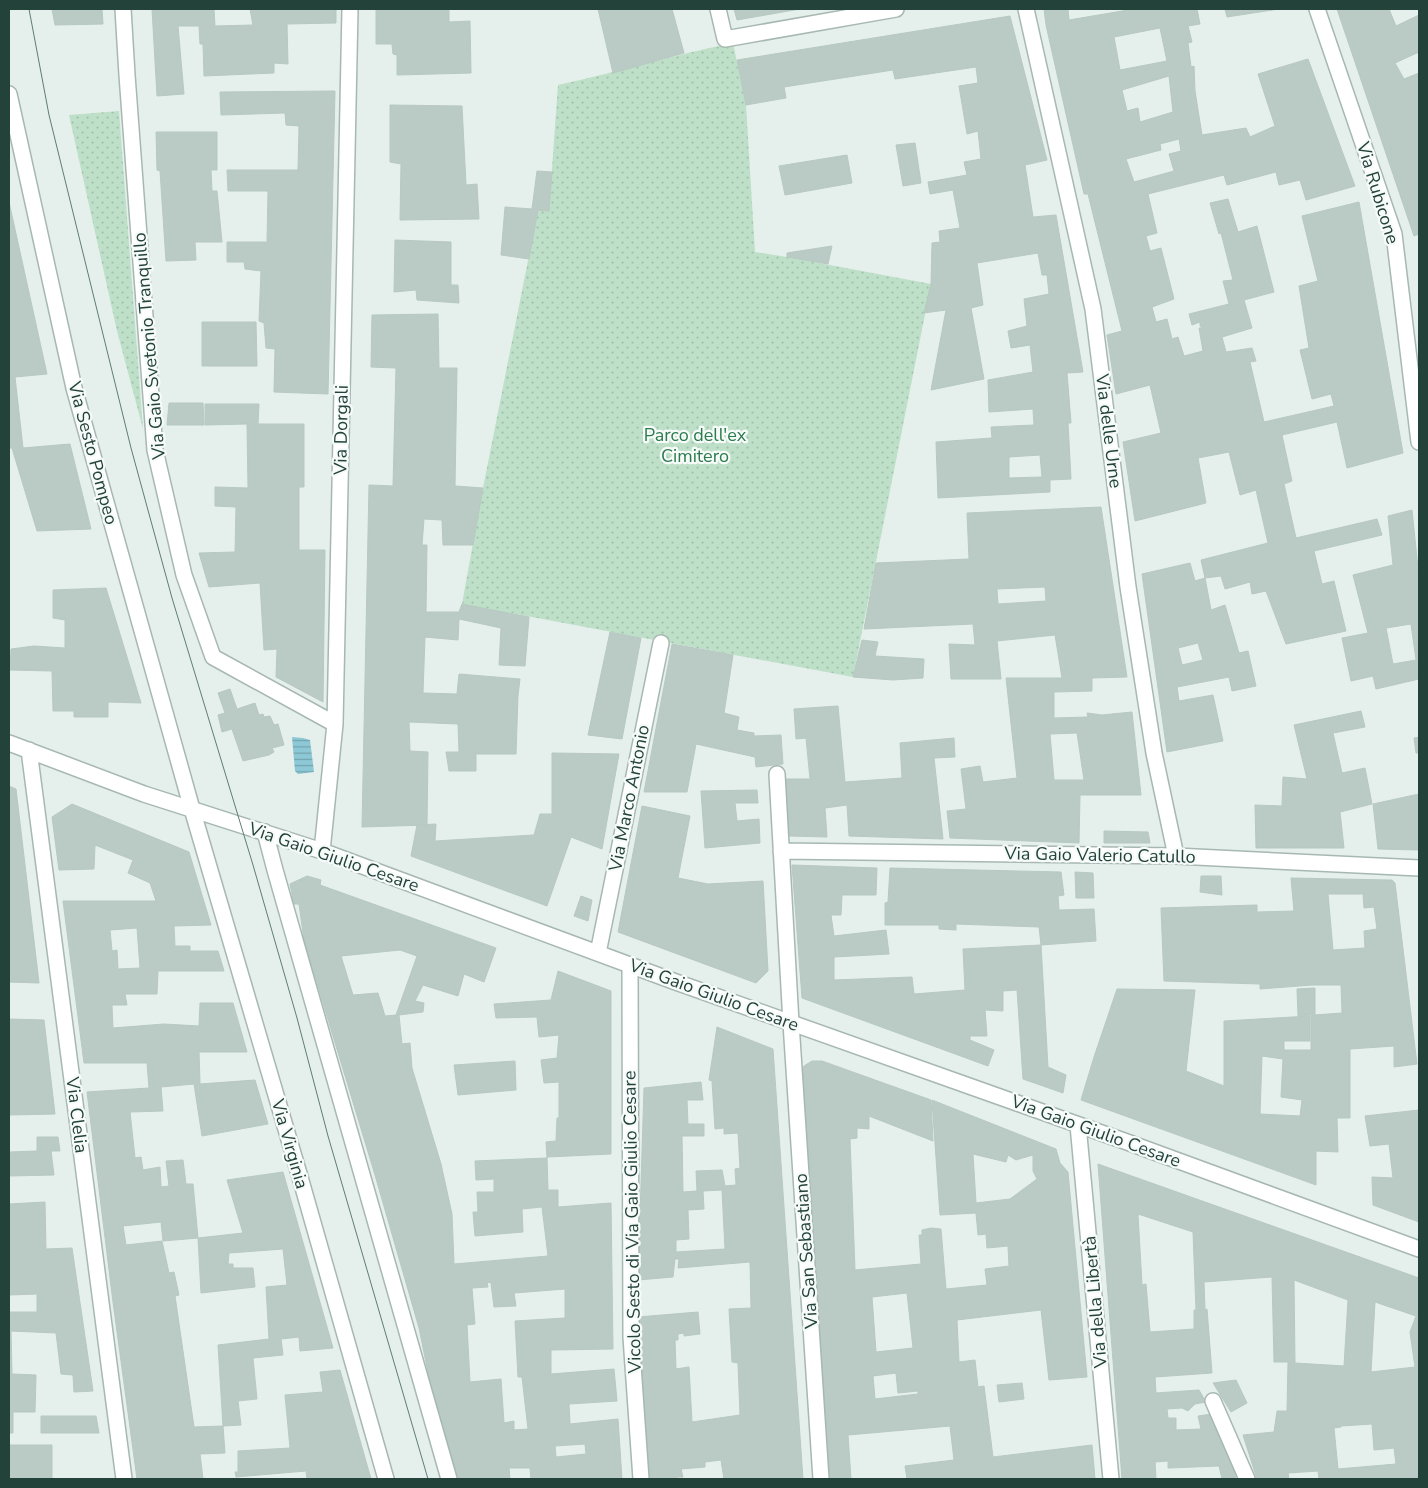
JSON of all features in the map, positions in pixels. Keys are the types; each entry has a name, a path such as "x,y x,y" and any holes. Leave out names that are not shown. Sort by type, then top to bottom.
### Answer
{"street":[{"name":"Via Gaio Svetonio Tranquillo","path":"123,9 155,450 184,575 213,657 335,724"},
{"name":"Via Dorgali","path":"322,851 335,724 350,9"},
{"path":"718,9 725,39 896,9"},
{"name":"Via delle Urne","path":"1026,9 1093,309 1128,587 1152,743 1176,856"},
{"name":"Via Rubicone","path":"1317,9 1394,234 1419,442"},
{"name":"Via Sesto Pompeo","path":"9,94 74,388 192,809"},
{"name":"Via Marco Antonio","path":"598,953 661,643"},
{"name":"Via Gaio Giulio Cesare","path":"9,743 144,794 322,851 630,965 1419,1249"},
{"name":"Via Clelia","path":"29,750 124,1479"},
{"name":"Via San Sebastiano","path":"777,774 791,1023 821,1479"},
{"name":"Via Virginia","path":"192,809 386,1479"},
{"path":"265,832 449,1479"},
{"name":"Via Gaio Valerio Catullo","path":"781,851 1176,856 1419,868"},
{"name":"Vicolo Sesto di Via Gaio Giulio Cesare","path":"630,965 631,1337 641,1479"},
{"name":"Via della Libertà","path":"1078,1125 1111,1479"},
{"path":"1213,1401 1247,1479"}],"green space":[{"name":"Parco dell'ex Cimitero","path":"733,43 746,105 755,252 931,284 853,677 462,604 538,210 549,211 558,85"},
{"path":"119,111 143,429 117,331 69,115"}],"water":[{"path":"292,737 310,740 314,772 298,774 295,771"}],"building":[{"path":"52,9 102,9 103,24 55,25"},
{"path":"152,9 214,9 215,26 253,25 250,9 336,9 336,23 287,24 288,64 274,63 274,73 204,76 203,44 200,44 199,26 178,26 184,94 157,96"},
{"path":"376,9 449,9 449,22 470,21 471,73 397,75 397,55 393,54 392,44 376,44"},
{"path":"598,9 672,9 684,53 613,73"},
{"path":"734,9 800,9 737,20"},
{"path":"1044,9 1068,9 1069,20 1134,9 1197,9 1200,24 1188,26 1192,42 1188,43 1191,67 1194,66 1195,91 1202,135 1246,128 1250,137 1275,126 1258,74 1308,59 1355,186 1306,200 1300,180 1279,185 1276,172 1227,185 1224,175 1148,194 1157,233 1146,236 1150,251 1161,248 1174,299 1152,307 1156,322 1167,319 1172,339 1178,337 1184,356 1203,351 1199,328 1202,328 1200,322 1192,325 1189,314 1229,304 1223,281 1233,280 1221,233 1219,234 1210,203 1228,199 1238,232 1257,226 1274,292 1244,300 1252,328 1222,337 1226,352 1252,348 1256,361 1250,362 1264,422 1334,406 1331,394 1312,399 1300,350 1309,348 1299,286 1318,281 1302,216 1359,202 1403,453 1347,468 1337,422 1282,435 1292,481 1284,484 1296,538 1377,519 1382,535 1314,551 1322,584 1334,581 1346,631 1286,644 1266,591 1252,594 1250,582 1225,589 1221,576 1205,578 1201,560 1268,543 1256,490 1240,495 1229,452 1198,458 1206,503 1135,521 1123,442 1161,433 1150,385 1116,394 1107,335 1122,331 1088,194 1084,194","holes":["1160,28 1167,61 1120,70 1114,37","1169,76 1173,112 1140,122 1138,108 1127,111 1122,90","1179,139 1181,151 1169,154 1174,171 1134,182 1126,159 1161,150 1160,144"]},
{"path":"1225,9 1279,9 1227,17"},
{"path":"1337,9 1389,9 1396,26 1419,15 1419,52 1395,63 1404,79 1419,73 1419,234 1414,236"},
{"path":"1010,16 1047,160 1025,165 1033,217 1056,215 1083,372 1067,373 1071,423 1068,423 1071,479 1050,480 1050,492 938,498 936,442 992,438 991,427 1034,425 1033,409 989,412 988,380 1033,372 1030,345 1011,348 1008,331 1027,326 1024,299 1049,294 1047,275 1042,275 1038,253 977,263 983,305 971,308 984,379 931,390 946,310 924,313 931,284 932,243 940,242 939,231 960,228 953,190 930,194 928,182 967,175 964,162 981,159 978,131 967,134 959,86 978,83 976,67 895,79 893,70 784,87 786,98 746,105 737,60","holes":["1040,455 1042,477 1009,478 1009,457"]},
{"path":"335,91 328,394 274,392 275,349 266,348 264,323 259,321 261,271 245,269 244,262 227,262 227,242 267,242 268,191 228,191 227,170 298,170 299,126 286,125 285,113 221,115 220,92"},
{"path":"390,105 462,106 466,185 477,184 479,219 400,220 401,164 390,162"},
{"path":"156,132 217,132 217,170 211,170 212,191 217,191 222,242 195,242 196,260 166,261 160,171 157,170"},
{"path":"915,143 921,183 903,186 896,145"},
{"path":"847,155 852,183 785,195 779,166"},
{"path":"537,171 552,172 549,211 538,210 529,259 501,255 505,207 532,209"},
{"path":"9,202 47,374 15,377 23,448 70,444 91,529 37,531 12,448 9,448"},
{"path":"395,240 451,242 451,285 458,285 459,303 417,300 416,290 394,292"},
{"path":"832,246 828,264 787,257 787,253"},
{"path":"438,314 439,368 457,368 455,486 483,488 473,545 443,545 442,520 424,519 422,545 427,545 426,612 459,612 462,604 529,617 525,666 499,665 501,628 459,619 458,640 425,637 423,693 457,694 459,674 520,679 516,754 476,754 476,771 449,771 446,752 459,752 458,724 409,722 410,751 428,752 427,825 362,827 369,485 393,486 396,368 371,367 372,315"},
{"path":"202,322 256,322 257,366 202,366"},
{"path":"169,403 203,403 204,425 167,425"},
{"path":"205,404 259,404 258,424 304,424 304,487 299,487 299,550 325,550 323,702 276,677 277,649 264,650 260,583 209,587 199,553 235,552 236,507 215,506 215,487 248,488 247,424 205,425"},
{"path":"1101,507 1127,677 1092,678 1092,691 1054,692 1054,718 1088,717 1087,713 1102,715 1132,712 1141,795 1080,795 1079,843 950,838 947,811 966,809 961,769 980,766 983,782 1017,778 1006,678 1062,678 1055,635 997,641 1001,679 951,679 949,644 975,645 973,624 864,629 876,563 969,559 967,513","holes":["1045,587 1046,601 998,604 997,589","1077,733 1084,780 1054,780 1050,734"]},
{"path":"1412,510 1419,578 1419,679 1376,689 1373,676 1351,681 1342,638 1368,633 1353,575 1393,565 1388,516","holes":["1411,624 1416,660 1393,664 1386,628"]},
{"path":"1190,563 1195,581 1205,578 1211,610 1225,605 1239,653 1248,651 1256,686 1232,691 1229,677 1177,687 1179,701 1213,695 1223,741 1167,752 1142,574","holes":["1198,643 1203,660 1182,665 1178,648"]},
{"path":"106,588 141,703 108,702 108,717 74,717 74,711 53,711 52,671 10,670 11,649 34,646 65,648 65,620 53,618 53,590"},
{"path":"610,632 641,638 622,739 588,735"},
{"path":"862,640 878,642 875,656 924,659 923,678 893,680 853,677"},
{"path":"672,644 733,655 724,713 739,717 737,730 754,733 754,736 781,735 783,764 756,767 755,757 696,744 687,792 644,792"},
{"path":"230,689 237,709 255,703 259,715 263,714 264,717 270,716 274,725 278,724 284,745 272,748 274,752 269,755 243,761 232,729 222,732 218,715 225,713 218,693"},
{"path":"838,706 845,782 902,778 900,743 954,738 955,757 934,758 943,839 849,836 847,805 825,808 827,837 789,836 785,779 810,779 806,738 796,739 794,709"},
{"path":"1361,711 1365,727 1333,733 1342,773 1365,768 1372,804 1340,812 1344,848 1256,848 1255,805 1282,806 1283,777 1307,779 1294,725"},
{"path":"1419,737 1419,753 1416,753 1414,738"},
{"path":"552,753 619,754 602,849 571,837 547,906 411,856 417,825 436,824 435,841 534,835 540,814 552,814"},
{"path":"9,786 16,789 39,983 9,982"},
{"path":"757,790 758,803 735,803 737,821 759,819 760,843 705,848 701,791"},
{"path":"1419,794 1419,850 1378,849 1373,804"},
{"path":"72,804 189,852 211,925 174,926 175,946 190,946 190,951 218,951 224,971 158,971 157,994 125,994 127,1005 112,1005 113,1028 164,1024 199,1026 200,1003 233,1003 247,1052 199,1052 200,1084 255,1080 268,1124 202,1136 194,1084 161,1087 163,1111 130,1112 135,1158 141,1157 143,1170 160,1167 161,1187 169,1186 166,1161 183,1160 186,1184 193,1184 198,1238 163,1241 161,1222 123,1226 126,1245 162,1241 169,1273 174,1272 179,1295 175,1296 194,1427 223,1426 225,1453 200,1454 203,1479 137,1479 87,1092 149,1088 147,1063 84,1063 63,901 156,901 150,883 128,873 133,860 95,845 94,869 59,870 52,817","holes":["137,928 140,968 118,969 117,950 112,951 110,930"]},
{"path":"642,806 690,816 678,878 708,884 763,881 768,971 756,983 618,932"},
{"path":"1104,831 1148,832 1150,843 1104,843"},
{"path":"792,865 877,868 876,895 842,895 841,915 831,915 834,936 886,930 889,954 834,957 834,980 912,977 914,994 965,990 963,949 1041,945 1048,1067 1066,1075 1063,1093 1023,1079 1017,990 1003,991 1003,1011 985,1010 987,1036 970,1036 970,1040 994,1050 988,1066 802,998"},
{"path":"890,868 1061,872 1064,895 1058,896 1059,910 1094,909 1096,941 1041,945 1039,927 956,924 956,930 939,929 939,925 885,925 885,903 888,902"},
{"path":"1075,872 1093,873 1094,898 1076,898"},
{"path":"307,876 321,880 320,885 496,948 484,982 464,974 458,996 423,985 415,1001 424,1003 423,1012 399,1015 402,1044 410,1043 412,1068 441,1164 452,1214 454,1264 548,1256 542,1207 522,1209 523,1232 475,1236 473,1212 478,1212 477,1192 494,1192 494,1179 476,1180 475,1161 547,1158 546,1142 556,1141 557,1118 559,1118 559,1082 544,1083 541,1060 557,1058 559,1035 539,1037 537,1017 496,1018 494,1004 551,1000 558,971 611,991 611,1154 547,1157 548,1190 558,1190 558,1207 611,1203 613,1349 551,1350 551,1374 614,1369 617,1401 569,1404 570,1424 618,1419 622,1479 531,1479 530,1468 509,1468 510,1479 458,1479 431,1387 419,1328 304,940 299,904 294,904 290,884","holes":["400,950 417,956 396,1015 385,1016 378,993 353,995 341,956","487,1282 491,1283 494,1307 516,1306 514,1293 565,1289 565,1318 515,1321 518,1377 522,1377 528,1429 514,1430 514,1421 504,1423 501,1379 470,1382 467,1325 475,1324 472,1288 488,1287","585,1444 586,1454 556,1457 555,1446"]},
{"path":"1201,876 1221,876 1222,895 1200,892"},
{"path":"1291,878 1392,880 1395,883 1417,1064 1394,1067 1394,1046 1350,1049 1350,1118 1337,1118 1338,1152 1316,1151 1316,1185 1081,1100 1117,989 1195,990 1186,1071 1224,1086 1224,1021 1310,1016 1310,1041 1284,1041 1284,1050 1311,1050 1311,1015 1298,1016 1297,989 1315,988 1315,1015 1342,1013 1341,985 1260,989 1260,984 1164,981 1161,908 1257,905 1257,912 1294,911","holes":["1328,894 1363,894 1364,908 1374,907 1377,929 1364,931 1365,948 1333,950","1262,1056 1283,1059 1281,1097 1302,1100 1300,1116 1260,1114"]},
{"path":"581,896 592,900 588,921 574,916"},
{"path":"9,1019 44,1020 55,1114 9,1115"},
{"path":"717,1027 773,1049 803,1479 724,1479 721,1460 705,1462 705,1467 681,1469 683,1477 677,1477 677,1479 646,1479 639,1374 638,1317 698,1312 700,1334 684,1336 684,1333 678,1334 678,1340 675,1340 676,1369 689,1367 692,1422 740,1415 738,1363 732,1362 729,1309 751,1308 750,1262 678,1268 679,1259 675,1259 673,1277 638,1280 644,1088 701,1082 703,1100 687,1100 688,1124 704,1124 704,1136 682,1136 683,1192 697,1191 696,1171 722,1170 725,1186 736,1185 735,1169 740,1168 738,1133 724,1134 724,1128 715,1129 712,1081 709,1080","holes":["722,1190 725,1249 676,1252 676,1240 689,1239 688,1210 704,1209 703,1191"]},
{"path":"515,1061 516,1090 458,1095 454,1065"},
{"path":"812,1061 822,1061 931,1100 933,1141 869,1116 869,1129 857,1128 857,1138 850,1139 855,1270 921,1264 919,1235 922,1235 922,1230 931,1228 941,1229 946,1289 987,1285 985,1269 1009,1266 1008,1246 987,1248 986,1234 978,1235 976,1213 940,1215 932,1100 1056,1149 1060,1163 1068,1172 1087,1377 1049,1380 1041,1310 957,1320 959,1362 975,1360 978,1387 984,1386 993,1457 1092,1445 1095,1479 907,1479 905,1466 954,1460 950,1426 848,1435 851,1479 829,1479 800,1075 804,1066","holes":["973,1154 1006,1162 1008,1155 1016,1160 1033,1155 1033,1171 1037,1179 1010,1199 976,1203","907,1293 913,1348 876,1352 872,1297","896,1373 898,1393 918,1391 918,1394 875,1399 873,1376"]},
{"path":"1419,1110 1419,1222 1373,1205 1372,1177 1393,1178 1389,1144 1370,1146 1365,1116"},
{"path":"37,1137 58,1137 60,1151 51,1151 54,1175 9,1176 9,1152 37,1151"},
{"path":"1098,1164 1419,1278 1419,1479 1319,1479 1318,1471 1288,1473 1289,1479 1257,1479 1243,1435 1274,1432 1277,1411 1287,1411 1288,1362 1274,1362 1272,1277 1204,1282 1212,1373 1155,1377 1156,1393 1199,1390 1206,1402 1195,1404 1188,1411 1182,1408 1167,1409 1168,1418 1176,1418 1176,1430 1201,1429 1198,1416 1212,1414 1226,1440 1236,1479 1222,1479 1219,1466 1168,1468 1168,1461 1155,1462 1156,1479 1122,1479","holes":["1138,1214 1193,1232 1196,1310 1194,1310 1194,1329 1150,1332 1146,1284 1142,1285","1294,1280 1348,1300 1344,1366 1295,1363","1375,1302 1416,1316 1410,1332 1415,1367 1371,1372","1372,1424 1374,1450 1394,1448 1396,1464 1338,1469 1334,1428"]},
{"path":"283,1172 333,1348 300,1351 299,1337 281,1339 283,1355 253,1358 257,1399 238,1401 241,1425 223,1426 218,1345 269,1339 266,1287 287,1285 283,1249 229,1253 228,1264 233,1264 233,1268 253,1268 255,1287 201,1293 198,1238 243,1233 227,1180"},
{"path":"45,1202 46,1249 72,1248 93,1391 74,1392 73,1375 61,1374 56,1333 11,1331 12,1374 36,1375 35,1412 13,1412 13,1433 9,1433 9,1312 37,1312 37,1294 9,1295 9,1204"},
{"path":"340,1370 371,1479 307,1479 306,1471 236,1477 235,1472 238,1472 238,1451 290,1448 285,1395 323,1392 320,1372"},
{"path":"1236,1380 1247,1403 1231,1412 1213,1383"},
{"path":"1022,1383 1024,1399 999,1402 997,1385"},
{"path":"41,1416 96,1416 99,1433 41,1433"},
{"path":"9,1445 52,1445 52,1479 9,1479"}],"tram line":[{"path":"29,9 49,115 131,448 172,598 253,865 297,1018 328,1136 428,1479"}]}
